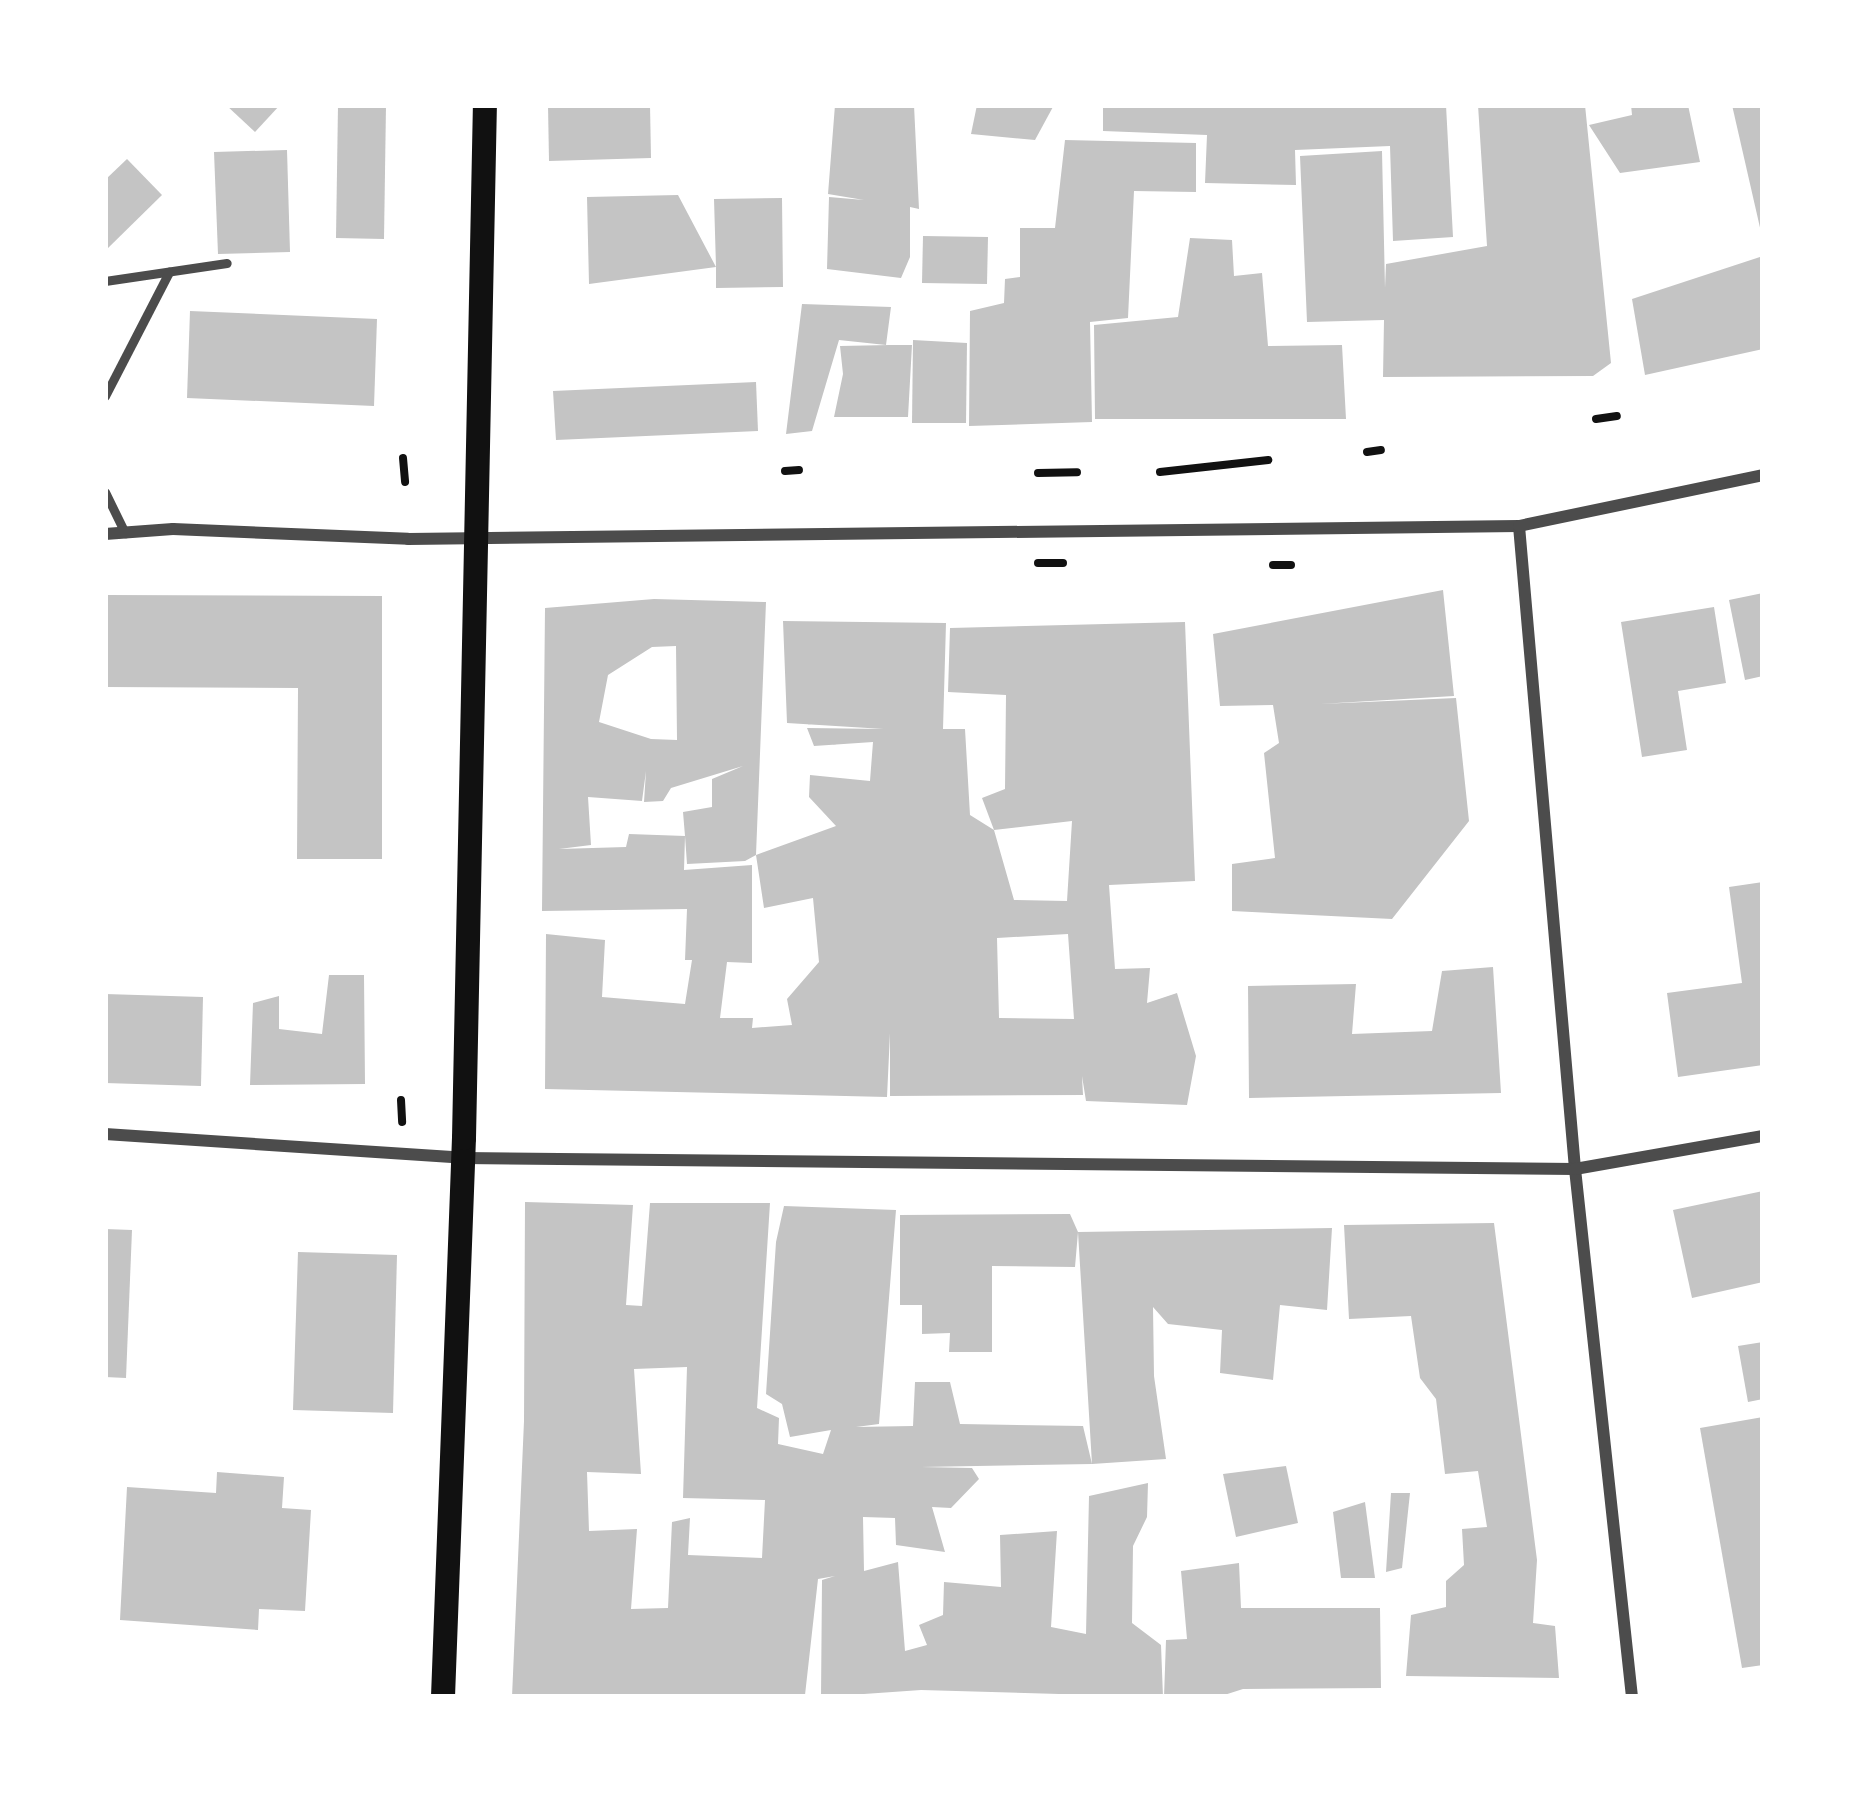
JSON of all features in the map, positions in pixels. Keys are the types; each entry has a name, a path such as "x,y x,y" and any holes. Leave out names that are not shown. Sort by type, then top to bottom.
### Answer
{"main road":[{"path":"443,1697 463,1158 484,105"}],"street":[{"path":"105,534 472,537 1519,526 1763,476"},
{"path":"1519,526 1575,1169 1632,1697"},
{"path":"105,1134 463,1158 1575,1169 1763,1136"}],"lane":[{"path":"105,281 227,263"},
{"path":"105,396 169,272"},
{"path":"105,492 125,532"}],"path":[{"path":"1596,419 1618,416"},
{"path":"1367,452 1381,450"},
{"path":"403,458 405,482"},
{"path":"1160,472 1268,460"},
{"path":"785,471 800,470"},
{"path":"1038,473 1077,472"},
{"path":"1038,562 1063,563"},
{"path":"1273,565 1292,565"},
{"path":"401,1100 402,1122"}],"building":[{"path":"226,105 280,105 255,132"},
{"path":"338,105 386,105 384,239 336,238"},
{"path":"548,105 650,105 651,158 549,161"},
{"path":"835,105 914,105 919,209 910,207 910,257 901,278 827,269 829,197 864,200 828,194"},
{"path":"977,105 1054,105 1035,140 971,134"},
{"path":"1103,105 1446,105 1453,237 1393,241 1390,146 1295,150 1296,185 1205,183 1207,135 1103,131"},
{"path":"1478,105 1585,105 1611,363 1593,376 1383,377 1384,320 1307,322 1300,156 1382,151 1385,288 1386,264 1487,246"},
{"path":"1631,105 1688,105 1700,162 1620,173 1589,125 1632,115"},
{"path":"1732,105 1763,105 1763,232 1761,232"},
{"path":"1065,140 1196,143 1196,192 1134,191 1128,318 1090,322 1092,422 969,426 970,311 1004,303 1005,279 1020,277 1020,228 1055,228"},
{"path":"287,150 290,252 218,254 214,152"},
{"path":"127,159 162,195 105,251 105,180"},
{"path":"678,195 716,267 589,284 587,197"},
{"path":"782,198 783,287 716,288 714,199"},
{"path":"923,236 988,237 987,284 922,283"},
{"path":"1190,238 1232,240 1234,276 1262,273 1268,346 1342,345 1346,419 1095,419 1094,325 1178,317"},
{"path":"1763,256 1763,349 1645,375 1632,299"},
{"path":"802,304 891,307 886,345 839,340 812,431 786,434"},
{"path":"190,311 377,319 374,406 187,398"},
{"path":"913,340 967,343 966,423 912,423"},
{"path":"912,345 908,417 834,417 843,374 840,346"},
{"path":"756,382 758,431 556,440 553,391"},
{"path":"1443,590 1454,696 1320,704 1456,698 1469,821 1392,919 1232,911 1232,864 1275,858 1264,753 1279,743 1273,705 1220,706 1213,634"},
{"path":"1763,593 1763,676 1745,680 1729,600"},
{"path":"105,595 382,596 382,859 297,859 298,688 105,687"},
{"path":"654,599 766,602 756,855 836,826 809,797 810,775 870,781 873,742 814,746 807,728 884,729 787,723 783,621 946,623 943,729 965,729 970,815 994,830 982,798 1005,789 1006,695 948,692 950,628 1185,622 1195,881 1109,885 1115,969 1150,968 1147,1003 1177,993 1196,1056 1187,1105 1086,1101 1082,1076 1083,1095 890,1096 890,1033 887,1097 545,1089 546,934 605,940 602,997 685,1004 692,960 685,960 687,909 542,911 545,608","holes":["676,646 677,740 651,739 599,722 608,675 652,647","743,766 712,779 712,807 683,812 685,836 629,834 626,847 559,849 591,845 588,797 642,801 646,771 644,802 663,801 671,788","1072,821 1067,901 1014,900 994,830","685,836 687,864 745,861 756,855 764,908 813,898 819,962 787,999 792,1025 752,1028 753,1018 720,1018 727,962 752,963 752,865 684,870","1068,934 1074,1019 999,1018 997,938"]},
{"path":"1714,607 1726,683 1678,691 1687,750 1642,757 1621,622"},
{"path":"1763,882 1763,1065 1678,1077 1667,993 1742,983 1729,887"},
{"path":"1493,967 1501,1093 1249,1098 1248,986 1356,984 1352,1034 1432,1031 1442,971"},
{"path":"329,975 364,975 365,1084 250,1085 253,1003 279,996 279,1029 322,1034"},
{"path":"105,994 203,997 201,1086 105,1083"},
{"path":"1763,1191 1763,1282 1692,1298 1673,1210"},
{"path":"525,1202 633,1205 626,1305 642,1306 650,1203 770,1203 757,1408 779,1418 778,1444 823,1454 831,1430 790,1437 782,1404 766,1394 776,1242 784,1206 896,1210 879,1424 856,1427 913,1426 915,1382 950,1382 960,1424 1083,1426 1092,1464 921,1467 972,1468 979,1479 951,1508 932,1507 945,1552 896,1545 895,1518 863,1517 864,1571 898,1562 905,1651 927,1645 919,1625 943,1615 944,1582 1001,1587 1000,1535 1057,1531 1051,1627 1086,1634 1089,1496 1148,1483 1147,1517 1133,1546 1132,1623 1161,1645 1163,1697 921,1690 821,1697 822,1580 835,1576 818,1579 805,1695 512,1697 524,1421","holes":["687,1367 683,1498 765,1500 762,1558 688,1555 690,1518 672,1522 668,1608 631,1609 637,1529 589,1531 587,1472 641,1474 634,1369"]},
{"path":"1070,1214 1078,1232 1075,1267 992,1266 992,1352 949,1352 950,1333 922,1334 922,1305 900,1305 900,1215"},
{"path":"1494,1223 1537,1560 1533,1623 1555,1626 1559,1678 1406,1676 1411,1615 1446,1607 1446,1581 1464,1565 1462,1529 1487,1527 1478,1471 1445,1474 1436,1399 1420,1378 1411,1316 1349,1319 1344,1225"},
{"path":"1332,1228 1327,1310 1280,1305 1273,1380 1220,1373 1222,1330 1168,1324 1153,1307 1154,1376 1166,1459 1092,1464 1078,1232"},
{"path":"105,1229 132,1230 126,1378 105,1377"},
{"path":"298,1252 397,1255 393,1413 293,1410"},
{"path":"1763,1342 1763,1399 1748,1402 1738,1346"},
{"path":"1763,1417 1763,1665 1742,1668 1700,1428"},
{"path":"1286,1466 1298,1523 1236,1537 1223,1474"},
{"path":"217,1472 284,1477 282,1508 311,1510 305,1611 259,1609 258,1630 120,1620 127,1487 216,1493"},
{"path":"1391,1493 1410,1493 1402,1568 1386,1572"},
{"path":"1365,1502 1375,1578 1341,1578 1333,1512"},
{"path":"1239,1563 1241,1608 1380,1608 1381,1688 1243,1689 1218,1697 1164,1697 1166,1640 1187,1639 1181,1571"}]}
